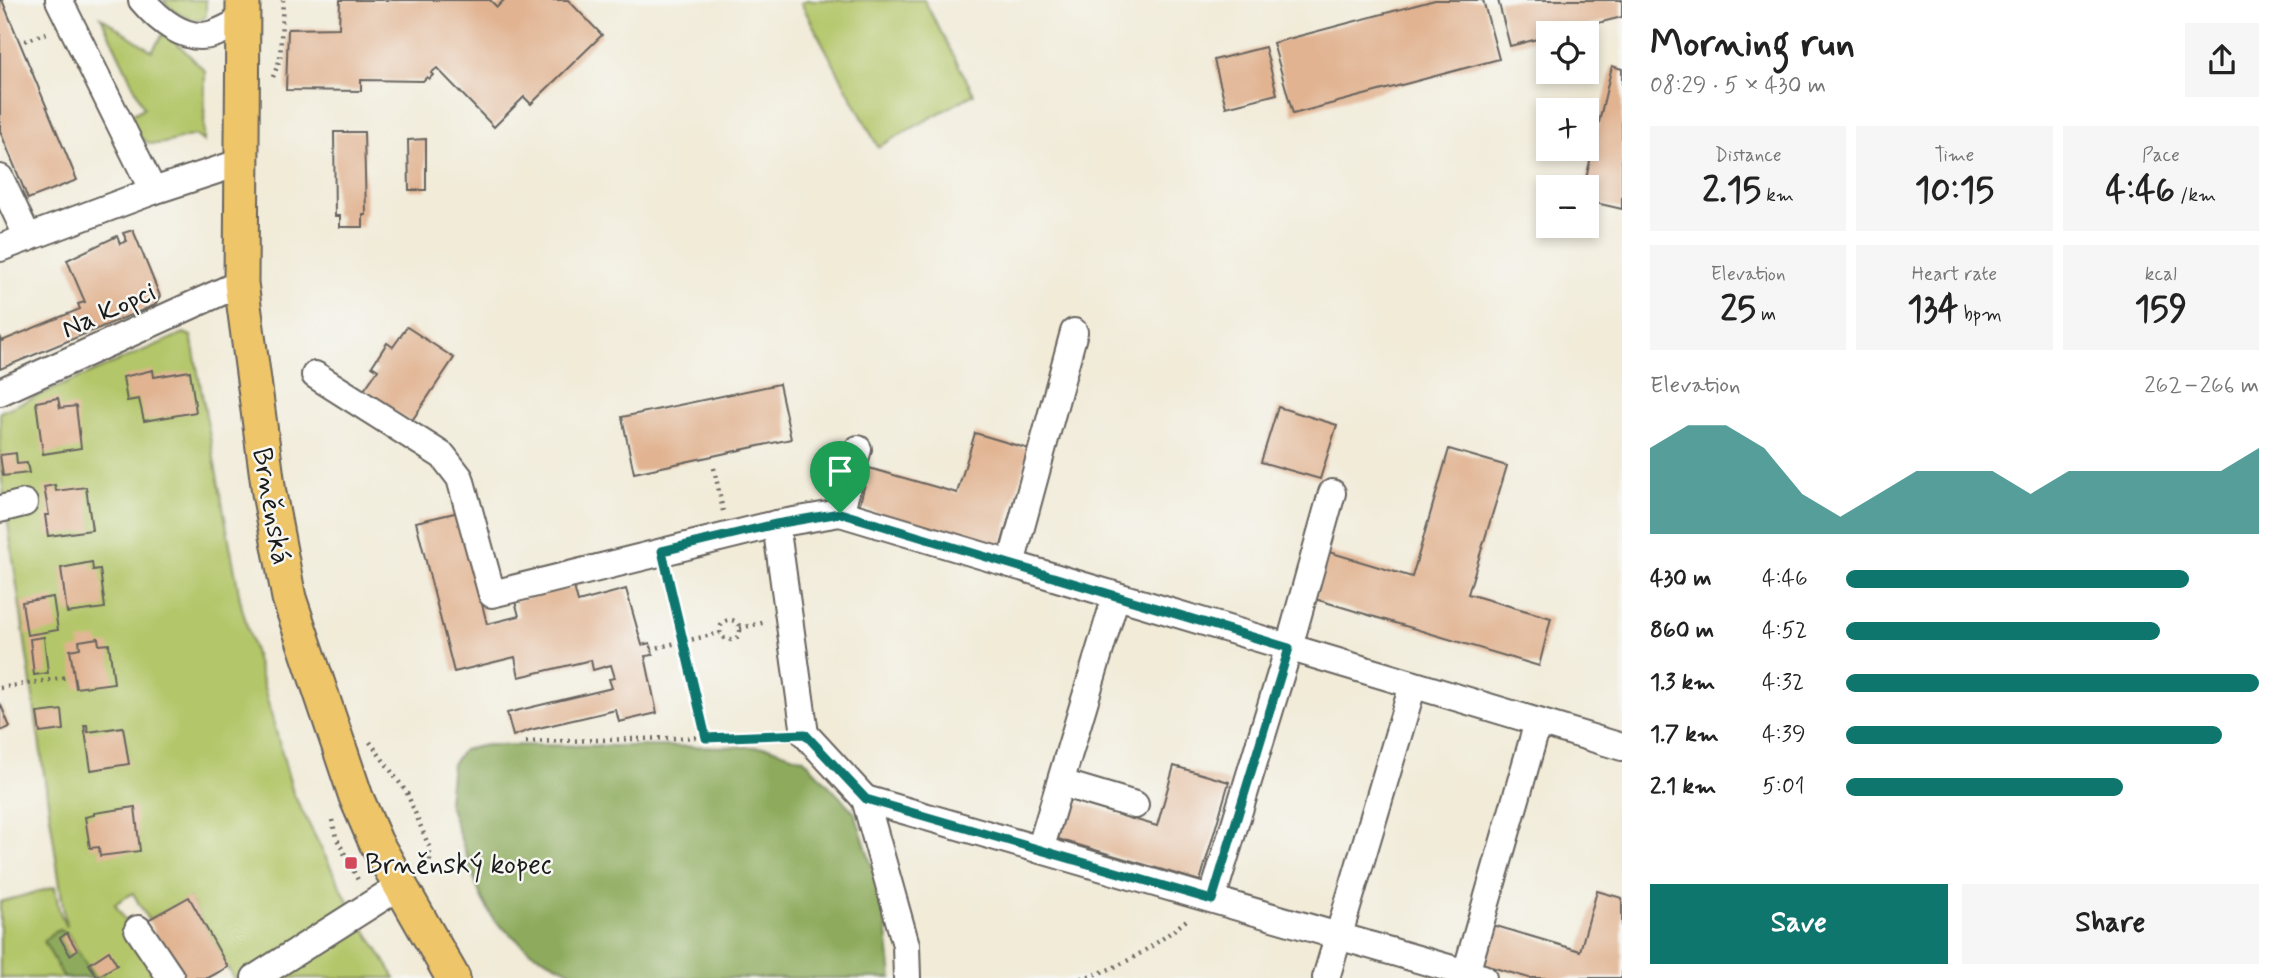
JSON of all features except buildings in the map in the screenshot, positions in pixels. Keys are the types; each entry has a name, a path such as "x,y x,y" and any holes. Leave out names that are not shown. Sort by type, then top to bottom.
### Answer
{"main road":[{"name":"Brněnská","path":"243,10 241,283 268,493 289,598 356,797 376,843 415,885 453,978"}],"street":[{"path":"59,0 153,191"},
{"path":"142,0 154,15 190,37 212,35 243,10"},
{"path":"0,248 153,191 242,162"},
{"path":"0,178 28,238"},
{"name":"Na Kopci","path":"0,392 241,283"},
{"path":"1012,564 1074,332"},
{"path":"315,375 443,456 460,478 492,594 776,524 840,513 1622,747"},
{"path":"840,513 858,449"},
{"path":"1212,900 1289,648 1332,493"},
{"path":"776,524 805,734 866,799 906,945 907,978"},
{"path":"1040,850 1116,596"},
{"path":"1326,978 1413,685"},
{"path":"866,799 1475,976 1538,722"},
{"path":"1061,783 1135,805"},
{"path":"255,978 415,885"},
{"path":"138,929 171,978"}],"path":[{"path":"714,468 728,536"},
{"path":"662,551 706,738"},
{"path":"727,621 734,621 740,628 737,637 731,640 720,633 722,624 727,621"},
{"path":"651,649 720,633"},
{"path":"0,688 68,677"},
{"path":"365,730 370,743 407,793 430,849 415,885"},
{"path":"526,742 805,734"},
{"path":"1081,978 1116,968 1169,935 1212,900"}],"green space":[{"path":"163,0 206,0 206,16 201,20 185,17 175,12"},
{"path":"807,0 924,0 974,94 878,147 801,3"},
{"path":"101,17 152,51 163,34 180,46 205,71 204,142 195,135 154,144 140,137 129,116 144,108"},
{"path":"184,333 191,336 192,340 241,604 293,793 352,909 240,978 233,978 189,898 148,920 133,893 115,904 161,978 94,978 67,933 60,930 44,941 64,978 0,978 0,902 55,887 59,910 66,927 0,468 0,412"},
{"path":"486,745 768,747 804,759 855,813 884,904 892,978 583,978 530,951 494,920 481,897 448,802 452,764 463,750"},
{"path":"358,922 395,978 265,978"},
{"path":"60,930 67,933 94,978 64,978 44,941"}],"place":[{"name":"Brněnský kopec","path":"351,863"}],"route":[{"path":"840,513 1289,648 1212,900 866,799 805,734 706,738 662,551 776,524 840,513"}]}
